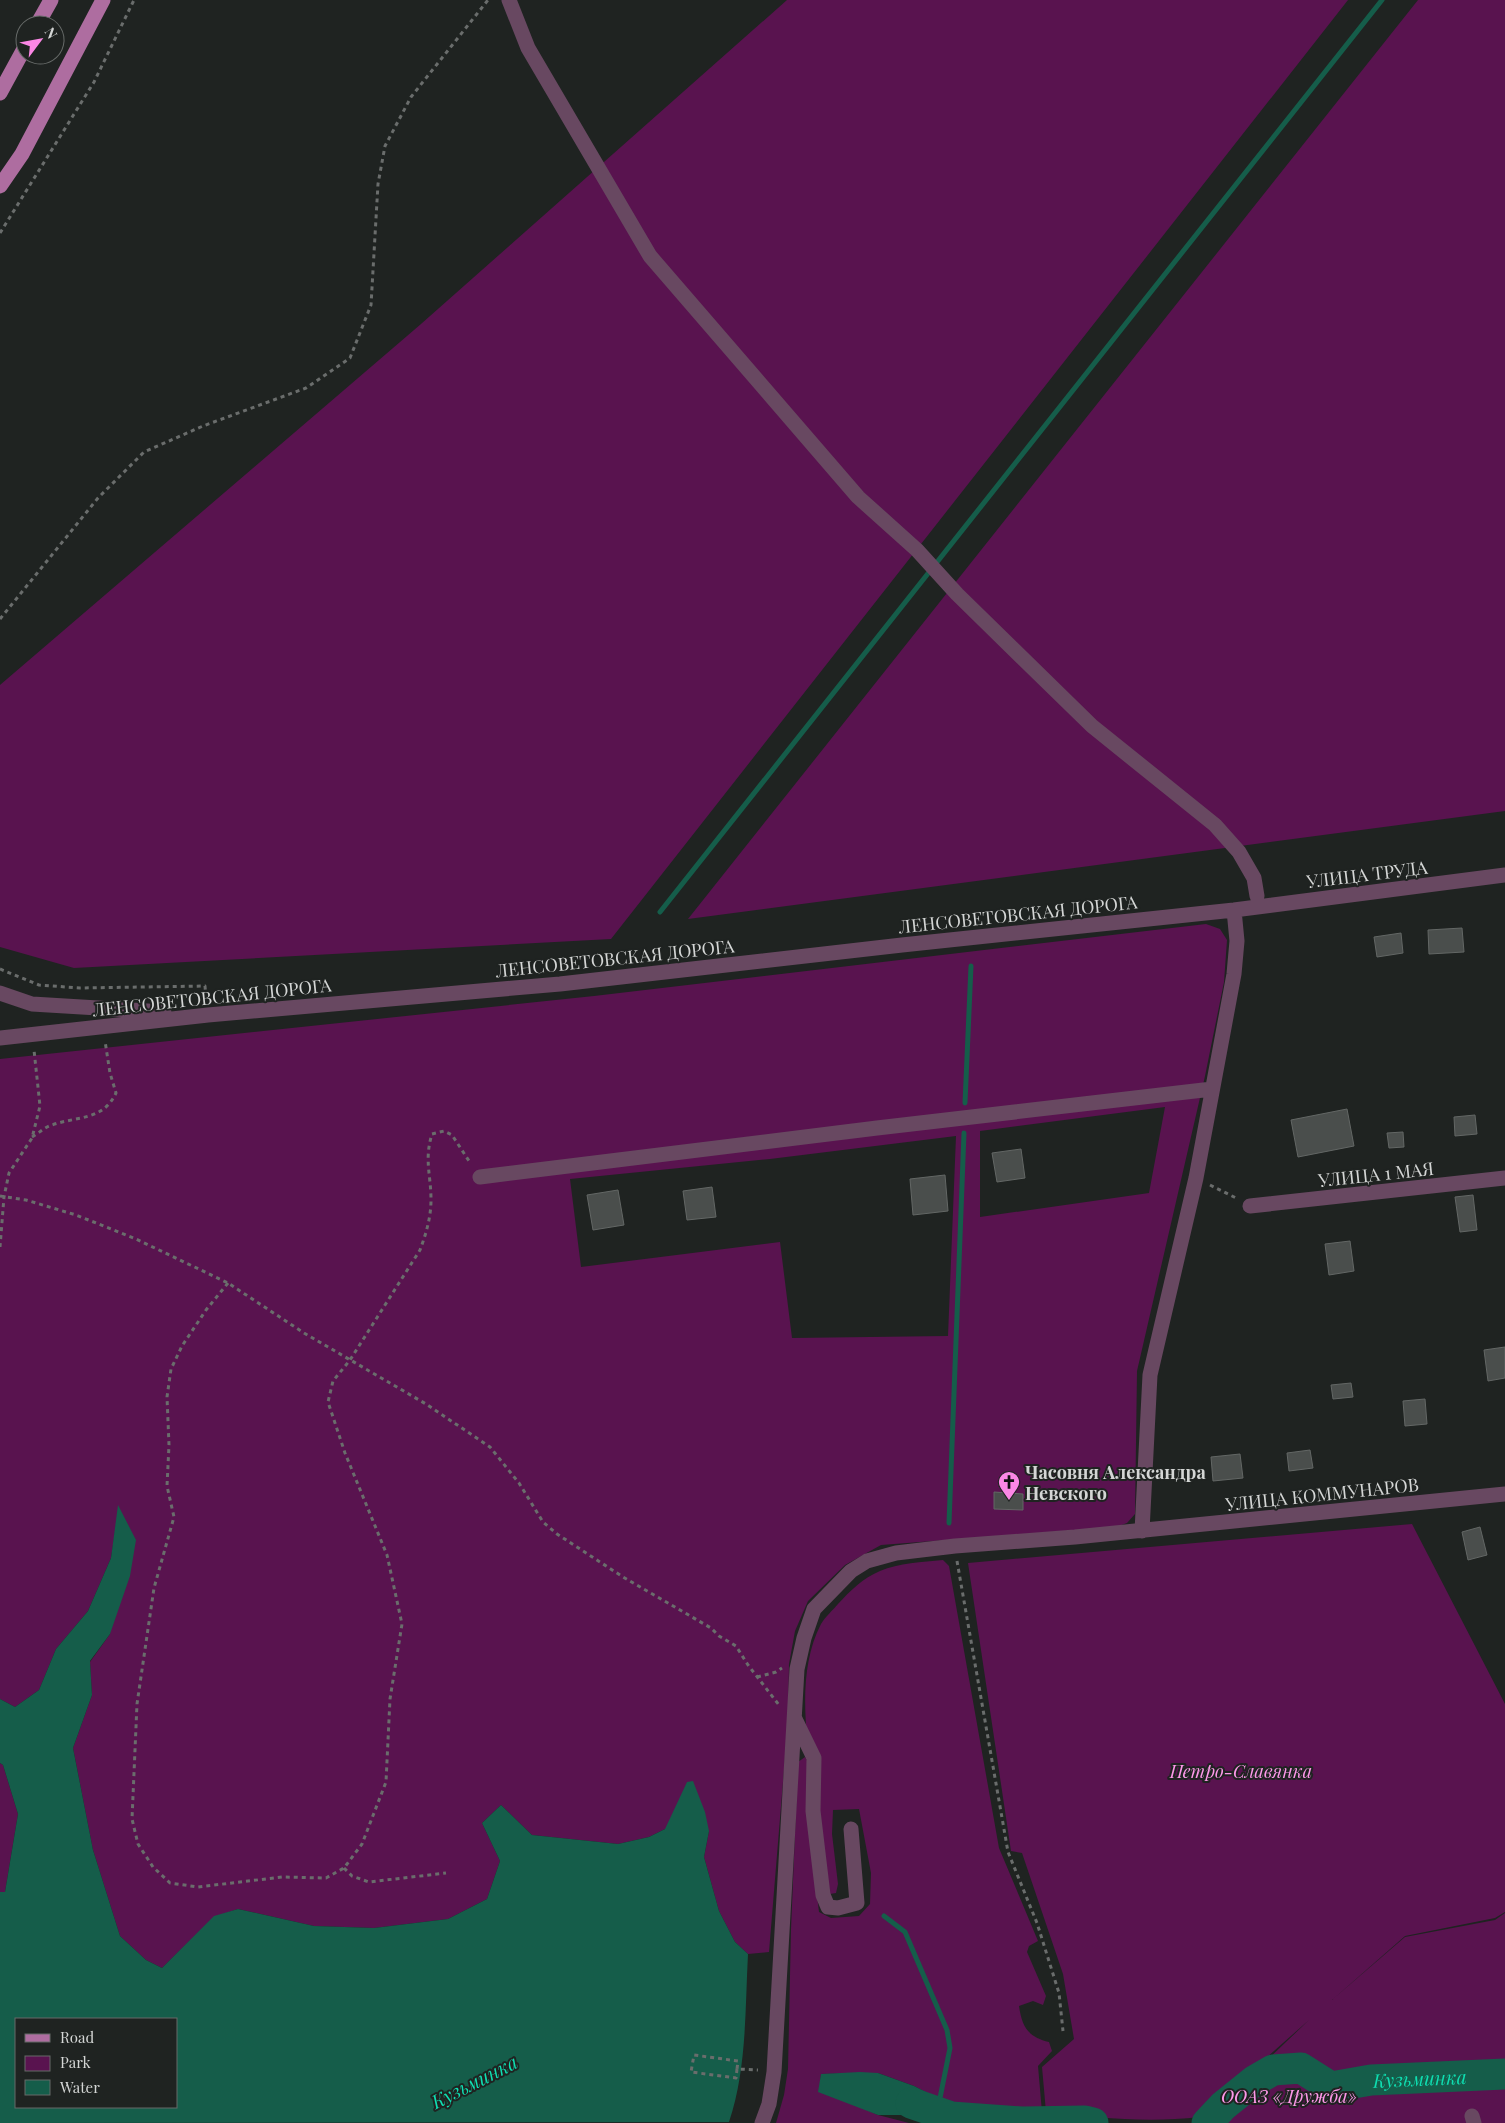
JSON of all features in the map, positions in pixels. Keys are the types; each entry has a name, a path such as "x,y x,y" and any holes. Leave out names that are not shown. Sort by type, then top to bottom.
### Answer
{"main road":[{"path":"43,15 51,0"},
{"path":"0,186 22,154 103,0"},
{"path":"0,93 15,65"}],"street":[{"path":"509,0 528,48 650,256 858,496 917,550 957,594 1092,726 1215,825 1239,852 1254,878 1257,896"},
{"name":"УЛИЦА ТРУДА","path":"1234,910 1505,875"},
{"path":"1142,1531 1150,1375 1196,1178 1234,974 1237,940 1234,910"},
{"name":"ЛЕНСОВЕТОВСКАЯ ДОРОГА","path":"0,1038 208,1014 560,984 1234,910"},
{"path":"0,993 32,1004 208,1014"},
{"path":"480,1177 1212,1089"},
{"name":"УЛИЦА 1 МАЯ","path":"1245,1203 1505,1178"},
{"name":"УЛИЦА КОММУНАРОВ","path":"762,2123 769,2104 774,2072 798,1669 804,1638 814,1609 851,1571 867,1562 896,1553 955,1546 1142,1531 1505,1494"},
{"path":"794,1718 814,1758 813,1811 823,1896 828,1906 838,1908 857,1903 850,1829"}],"path":[{"path":"0,233 94,82 134,0"},
{"path":"0,619 98,498 144,452 203,426 306,388 350,358 371,305 378,184 385,146 411,97 488,0"},
{"path":"0,969 39,985 80,988 205,986 208,1014"},
{"path":"32,1138 50,1125 96,1114 110,1105 116,1093 110,1074 103,1026"},
{"path":"0,1247 2,1196 9,1173 32,1138 40,1106 33,1034"},
{"path":"228,1283 206,1310 187,1339 171,1369 167,1397 169,1445 167,1486 174,1517 154,1588 137,1704 132,1819 138,1844 153,1867 170,1883 198,1887 282,1876 326,1878 344,1868 362,1844 386,1782 390,1699 402,1624 387,1555 345,1453 328,1402 333,1381 350,1360 420,1250 427,1230 431,1202 427,1150 432,1134 444,1131 452,1135 480,1177"},
{"path":"1204,1182 1245,1203"},
{"path":"2,1196 26,1200 76,1215 136,1239 228,1283 304,1333 426,1404 490,1447 518,1483 543,1522 557,1534 623,1577 711,1628 718,1636 736,1646 778,1704 794,1718"},
{"path":"955,1546 1008,1852 1037,1923 1054,1975 1059,1993 1063,2031"},
{"path":"344,1868 352,1876 369,1882 446,1873"},
{"path":"694,2055 738,2061 737,2069 736,2078 692,2072 694,2055"},
{"path":"737,2069 762,2071"}],"green space":[{"path":"787,0 1348,0 611,939 74,968 0,947 0,685 421,324"},
{"path":"1418,0 1505,0 1505,811 688,919"},
{"path":"1206,924 1220,929 1227,940 1224,982 1205,1076 1137,1371 1135,1514 1127,1523 1116,1527 881,1545 845,1565 808,1601 795,1631 789,1664 788,1721 769,1952 748,1954 735,1942 719,1911 704,1857 709,1831 665,1829 649,1837 618,1844 532,1835 501,1805 482,1823 500,1861 487,1899 448,1919 374,1928 314,1926 238,1909 214,1917 162,1968 146,1960 120,1936 93,1850 73,1748 92,1695 90,1662 110,1634 119,1506 111,1558 88,1611 56,1649 39,1690 15,1707 0,1699 0,1059 594,996","holes":["1165,1107 1149,1193 980,1217 980,1131","956,1136 948,1336 792,1338 780,1242 581,1267 570,1179 770,1159"]},
{"name":"Петро-Славянка","path":"1412,1524 1505,1704 1505,1912 1495,1918 1405,1936 1332,2000 1405,1937 1495,1920 1505,1913 1505,2123 1207,2123 1238,2094 1272,2071 1262,2065 1309,2020 1199,2117 1142,2120 1046,2112 1042,2067 1074,2039 1063,1974 1022,1853 1011,1851 968,1563"},
{"path":"943,1560 949,1566 999,1848 1038,1941 1029,1946 1027,1952 1046,1996 1043,2005 1033,2001 1019,2006 1022,2020 1027,2030 1036,2037 1049,2042 1052,2051 1038,2066 1042,2112 1023,2113 980,2110 939,2099 914,2086 878,2073 821,2074 820,2084 860,2107 878,2115 909,2123 776,2123 784,2095 788,2069 791,1929 798,1762 805,1757 809,1764 807,1811 819,1912 831,1918 859,1916 870,1904 871,1873 859,1809 833,1810 832,1834 838,1884 836,1893 830,1894 812,1775 805,1709 808,1665 813,1644 825,1619 852,1590 868,1577 895,1566"},
{"path":"0,1763 3,1765 18,1814 5,1892 0,1892"},
{"path":"951,2117 1022,2122 1085,2121 1093,2123 949,2123"}],"water":[{"path":"118,1505 136,1540 130,1576 110,1634 90,1661 92,1695 73,1748 93,1850 120,1936 146,1960 162,1968 214,1916 238,1909 314,1926 374,1928 448,1919 487,1899 500,1861 482,1823 501,1805 532,1835 618,1844 649,1837 665,1829 687,1782 693,1781 705,1812 709,1831 704,1857 719,1911 735,1942 748,1954 742,2060 735,2102 729,2122 0,2123 0,1892 5,1892 18,1814 3,1765 0,1763 0,1699 15,1707 39,1690 56,1649 88,1611 111,1558"},
{"path":"878,2073 914,2086 926,2092 936,2106 951,2117 939,2119 916,2115 878,2115 818,2092 821,2074"}],"building":[{"path":"1462,928 1464,952 1429,954 1428,930"},
{"path":"1401,933 1403,953 1377,957 1374,937"},
{"path":"1347,1109 1354,1146 1298,1157 1291,1120"},
{"path":"1475,1115 1477,1134 1455,1136 1454,1117"},
{"path":"1403,1132 1404,1147 1389,1148 1387,1133"},
{"path":"1021,1149 1025,1178 997,1182 992,1153"},
{"path":"945,1175 948,1211 913,1215 910,1179"},
{"path":"712,1187 716,1217 687,1220 683,1191"},
{"path":"618,1190 624,1225 593,1230 587,1195"},
{"path":"1473,1195 1477,1230 1460,1232 1455,1197"},
{"path":"1350,1241 1354,1271 1329,1275 1325,1244"},
{"path":"1505,1347 1505,1378 1488,1381 1484,1350"},
{"path":"1351,1383 1353,1397 1333,1399 1331,1385"},
{"path":"1425,1399 1427,1424 1405,1426 1403,1401"},
{"path":"1310,1450 1313,1468 1289,1471 1287,1453"},
{"path":"1240,1454 1243,1478 1213,1481 1211,1457"},
{"name":"Часовня Александра Невского","path":"994,1492 1023,1494 1023,1510 994,1509"},
{"path":"1480,1527 1487,1555 1468,1560 1462,1532"}],"waterway":[{"path":"660,912 1382,0"},
{"path":"965,1103 971,966"},
{"path":"949,1523 964,1133"},
{"path":"884,1916 905,1932 947,2030 950,2048 939,2103 940,2113"},
{"name":"Кузьминка","path":"1207,2123 1223,2106 1254,2081 1273,2070 1301,2068 1331,2087 1371,2080 1505,2074"},
{"name":"Кузьминка","path":"911,2103 951,2117 1022,2122 1085,2121 1093,2123"}],"place":[{"name":"Часовня Александра Невского","path":"1009,1501"}],"park label":[{"name":"ООАЗ «Дружба»","path":"1289,2096"}]}
